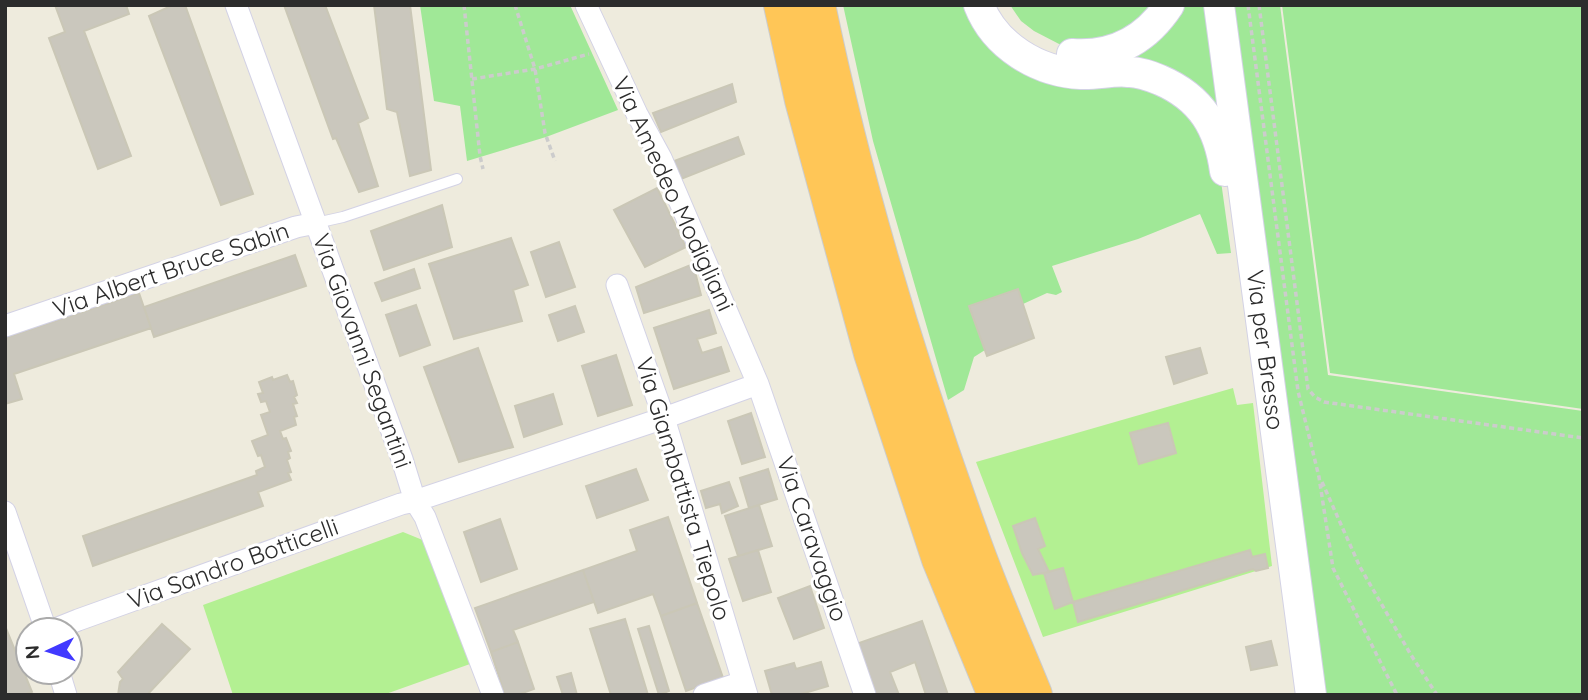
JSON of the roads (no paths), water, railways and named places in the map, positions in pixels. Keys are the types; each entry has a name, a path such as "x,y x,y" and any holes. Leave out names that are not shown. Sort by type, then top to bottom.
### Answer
{"highway":[{"path":"783,5 804,100 873,353 941,559 997,695"},
{"path":"816,5 834,93 904,345 968,534 1033,695"}],"street":[{"name":"Via Giovanni Segantini","path":"236,5 402,458 415,501 425,517 493,695"},
{"name":"Via Amedeo Modigliani","path":"586,5 637,114 661,158 758,384"},
{"path":"979,5 986,19 1010,48 1025,58 1063,72 1144,74 1171,85 1196,104 1222,149 1231,218 1260,312"},
{"path":"1001,5 1020,30 1034,41 1066,54 1082,55 1122,47 1141,37 1157,22 1169,5"},
{"name":"Via per Bresso","path":"1219,5 1311,695"},
{"name":"Via Albert Bruce Sabin","path":"5,326 296,227 316,223"},
{"name":"Via Giambattista Tiepolo","path":"617,285 664,418 745,688"},
{"name":"Via Sandro Botticelli","path":"84,618 388,508 664,418 758,384"},
{"name":"Via Caravaggio","path":"758,384 866,695"},
{"path":"5,512 41,616"},
{"path":"704,695 745,688"}],"lane":[{"name":"Via Albert Bruce Sabin","path":"316,223 344,217 457,179"}]}
